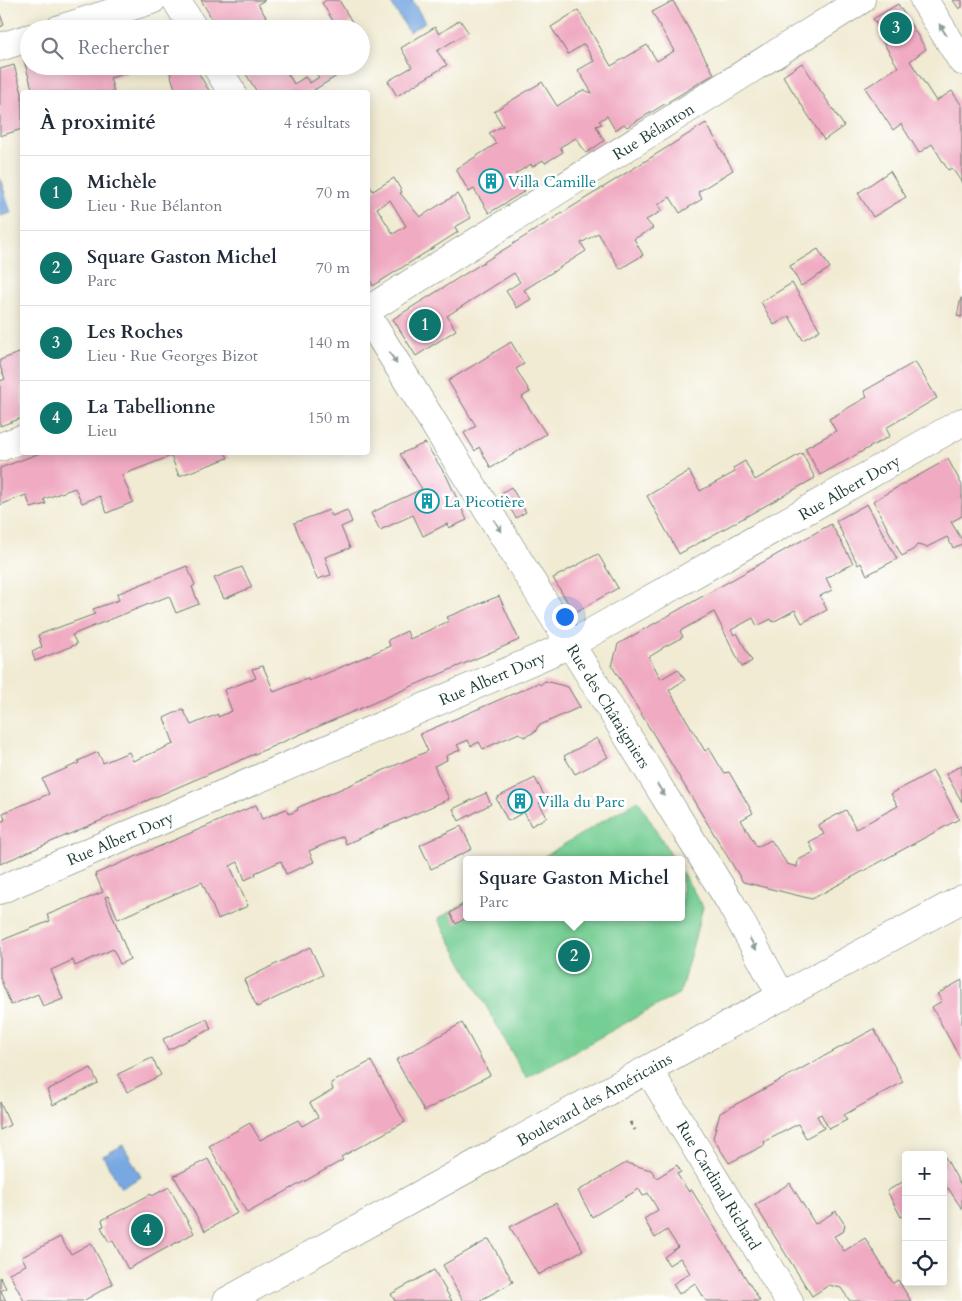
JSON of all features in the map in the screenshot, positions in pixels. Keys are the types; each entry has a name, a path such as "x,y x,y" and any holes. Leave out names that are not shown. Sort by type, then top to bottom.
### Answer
{"street":[{"path":"88,20 152,0"},
{"path":"176,0 188,20"},
{"name":"Rue Bélanton","path":"370,309 862,0"},
{"path":"924,0 962,61"},
{"path":"0,47 20,41"},
{"path":"222,75 231,90"},
{"name":"Rue des Châtaigniers","path":"370,320 730,902 782,997"},
{"name":"Rue Albert Dory","path":"0,890 571,644 962,422"},
{"path":"0,447 20,440"},
{"name":"Boulevard des Américains","path":"227,1301 648,1069 962,899"},
{"name":"Rue Cardinal Richard","path":"648,1069 789,1301"}],"path":[{"path":"630,1122 635,1130"}],"green space":[{"path":"638,800 672,856 545,856"},
{"path":"685,877 703,907 680,993 526,1078 438,919 463,904 463,921 685,921"}],"water":[{"path":"389,0 412,0 425,22 409,32"},
{"path":"0,178 11,213 0,216"},
{"path":"123,1145 141,1177 121,1188 103,1156"}],"building":[{"path":"201,0 265,0 258,4 266,17 262,20 213,20"},
{"path":"326,0 339,0 351,20 332,20 322,3"},
{"path":"953,0 962,0 962,7 959,9"},
{"path":"673,1 714,74 627,127 624,124 615,130 607,116 599,121 602,124 596,126 604,141 586,153 576,138 560,147 563,152 545,163 543,160 532,167 531,164 515,174 525,191 489,213 474,189 469,192 456,169 496,144 489,133 503,126 494,111 542,82 557,106 583,90 592,93 578,70 594,61 584,44 568,54 551,27 578,10 611,66 647,45 657,61 674,51 652,12"},
{"path":"898,4 926,49 910,61 936,101 952,91 962,106 962,183 952,168 948,170 932,144 919,153 901,124 893,130 865,88 898,67 881,39 885,36 873,19"},
{"path":"0,14 4,25 0,27"},
{"path":"460,20 468,32 437,51 447,65 397,96 388,81 412,67 401,48 435,27 439,34"},
{"path":"802,63 844,126 824,140 783,76"},
{"path":"14,65 21,90 20,130 0,136 0,69"},
{"path":"28,75 120,75 110,78 113,90 32,90"},
{"path":"171,75 200,75 209,90 175,90"},
{"path":"247,75 288,75 294,84 305,77 310,83 319,77 317,75 338,75 314,90 256,90"},
{"path":"706,123 733,170 698,192 702,199 680,213 670,197 658,205 662,211 646,220 653,228 634,239 643,255 620,269 598,233 581,243 586,251 524,290 531,299 517,308 506,291 520,282 514,273 447,316 456,330 416,356 393,319"},
{"path":"890,171 906,197 873,217 858,193"},
{"path":"394,178 402,192 400,193 420,217 457,194 471,218 455,227 458,232 373,286 370,280 370,186 373,191","holes":["390,200 406,226 393,234 377,208"]},
{"path":"818,249 830,268 801,286 790,266"},
{"path":"792,283 820,330 803,340 789,316 774,325 761,302"},
{"path":"962,298 962,317 957,316"},
{"path":"511,342 524,364 516,369 530,392 522,397 546,434 491,468 479,447 475,451 464,433 476,426 448,381"},
{"path":"19,353 20,356 20,419 0,426 0,381 5,379 0,366 0,360"},
{"path":"915,362 937,398 886,428 890,436 820,475 805,448 836,431 829,419 867,397 864,391"},
{"name":"La Picotière","path":"425,443 447,477 467,520 449,528 447,524 423,536 413,515 380,530 371,513 422,489 400,454"},
{"path":"802,453 815,478 679,554 647,496 689,471 700,491 735,472 733,468 745,461 755,480"},
{"path":"35,455 226,455 228,458 179,476 171,456 122,475 133,502 107,513 100,496 82,503 75,488 44,499 46,504 31,508 26,495 0,505 0,468"},
{"path":"948,459 962,485 962,516 951,522 962,540 962,544 953,548 947,537 927,547 917,545 902,556 873,501"},
{"path":"511,487 526,512 516,518 501,493"},
{"path":"867,504 897,559 867,575 861,563 858,565 836,521"},
{"path":"329,510 332,516 347,510 352,522 341,527 350,548 325,557 331,575 317,579 294,523"},
{"path":"831,524 853,563 826,578 832,590 820,596 827,610 802,623 795,610 773,622 771,619 757,626 753,618 731,630 734,635 737,633 752,661 742,667 714,612 680,631 683,637 649,657 661,679 678,669 685,680 669,690 705,751 709,748 724,773 729,772 753,813 741,820 757,847 771,840 787,864 797,867 798,860 814,852 809,842 824,834 818,825 846,810 856,829 898,806 891,794 933,771 959,819 812,899 743,882 612,666 618,644"},
{"path":"598,554 618,588 574,613 553,578"},
{"path":"187,566 195,585 192,587 199,604 176,613 169,596 72,635 77,644 35,661 32,652 42,647 38,635 95,614 93,609 119,600 117,594"},
{"path":"242,567 252,587 224,599 214,578"},
{"path":"499,596 519,640 0,864 0,822 5,820 3,813 49,794 42,779 79,763 78,761 98,752 103,763 129,752 133,761 174,744 164,718 183,709 191,725 218,714 218,717 232,711 224,690 256,678 252,669 263,666 274,692 301,681 308,679 309,681 390,646 388,640 407,631 410,639 449,621 447,617"},
{"path":"545,681 568,687 580,707 538,726 535,732 524,737 519,733 483,749 479,742 471,746 468,740 457,745 460,750 446,756 447,760 434,766 449,799 346,844 343,836 309,851 314,862 286,874 281,861 255,873 256,875 245,880 238,862 230,866 248,906 218,919 202,882 118,919 108,896 105,897 130,959 120,964 113,949 75,966 73,960 51,970 63,999 43,1007 38,994 11,1005 0,978 0,941 50,921 47,915 103,892 95,874 256,805 262,819 286,809 289,814 298,810 297,808 428,751 420,734 538,683 540,685"},
{"path":"597,738 608,757 575,774 564,756"},
{"path":"962,765 962,802 946,774"},
{"name":"Villa du Parc","path":"535,778 546,799 539,803 547,817 531,826 524,812 508,821 496,798"},
{"path":"486,793 491,804 459,821 453,809"},
{"path":"461,826 472,849 431,869 420,845"},
{"path":"463,905 463,920 456,924 450,913"},
{"path":"310,947 323,975 257,1007 244,980"},
{"path":"962,980 962,1062 932,1007 942,1001 937,994"},
{"path":"207,1019 211,1029 168,1050 163,1039"},
{"path":"462,1023 490,1075 424,1111 396,1060"},
{"path":"874,1029 903,1082 844,1115 847,1120 829,1129 821,1114 817,1116 824,1128 806,1138 798,1124 764,1142 765,1145 729,1163 713,1138 720,1113"},
{"path":"152,1058 161,1075 127,1092 118,1074"},
{"path":"371,1061 405,1122 341,1157 343,1160 247,1213 209,1146 250,1123 260,1140 298,1120 302,1126 318,1117 310,1103 333,1090 331,1083"},
{"path":"91,1068 98,1083 53,1105 47,1090"},
{"path":"0,1102 10,1125 0,1130"},
{"path":"208,1159 237,1213 205,1231 174,1176"},
{"path":"947,1161 962,1187 962,1209 948,1188"},
{"path":"626,1163 651,1170 657,1178 677,1165 681,1172 677,1174 689,1192 691,1189 760,1301 706,1301 695,1283 679,1294 673,1284 690,1273 680,1258 669,1265 664,1257 678,1247 667,1230 655,1238 644,1219 658,1210 648,1193 643,1196 639,1189 592,1217 578,1191"},
{"path":"902,1182 901,1217 887,1191"},
{"path":"790,1183 815,1224 836,1211 845,1225 843,1232 834,1236 844,1251 865,1238 893,1283 898,1280 911,1301 850,1301 841,1288 829,1285 812,1296 755,1205"},
{"path":"169,1187 194,1233 128,1269 113,1241 109,1242 101,1227 104,1226 102,1220 151,1194 152,1196"},
{"path":"556,1203 583,1250 538,1275 510,1227"},
{"path":"60,1237 71,1254 91,1243 113,1284 83,1301 24,1301 9,1273 26,1265 22,1257"},
{"path":"489,1239 513,1282 479,1301 463,1301 443,1265"},
{"path":"434,1270 452,1301 395,1301 391,1294"},
{"path":"0,1277 6,1288 1,1291 6,1301 0,1301"}],"place":[{"name":"Les Roches","path":"896,28"},
{"name":"Villa Camille","path":"491,181"},
{"name":"Michèle","path":"425,325"},
{"name":"La Picotière","path":"427,501"},
{"name":"Villa du Parc","path":"520,801"},
{"name":"Square Gaston Michel","path":"574,956"},
{"name":"La Tabellionne","path":"147,1230"}]}
